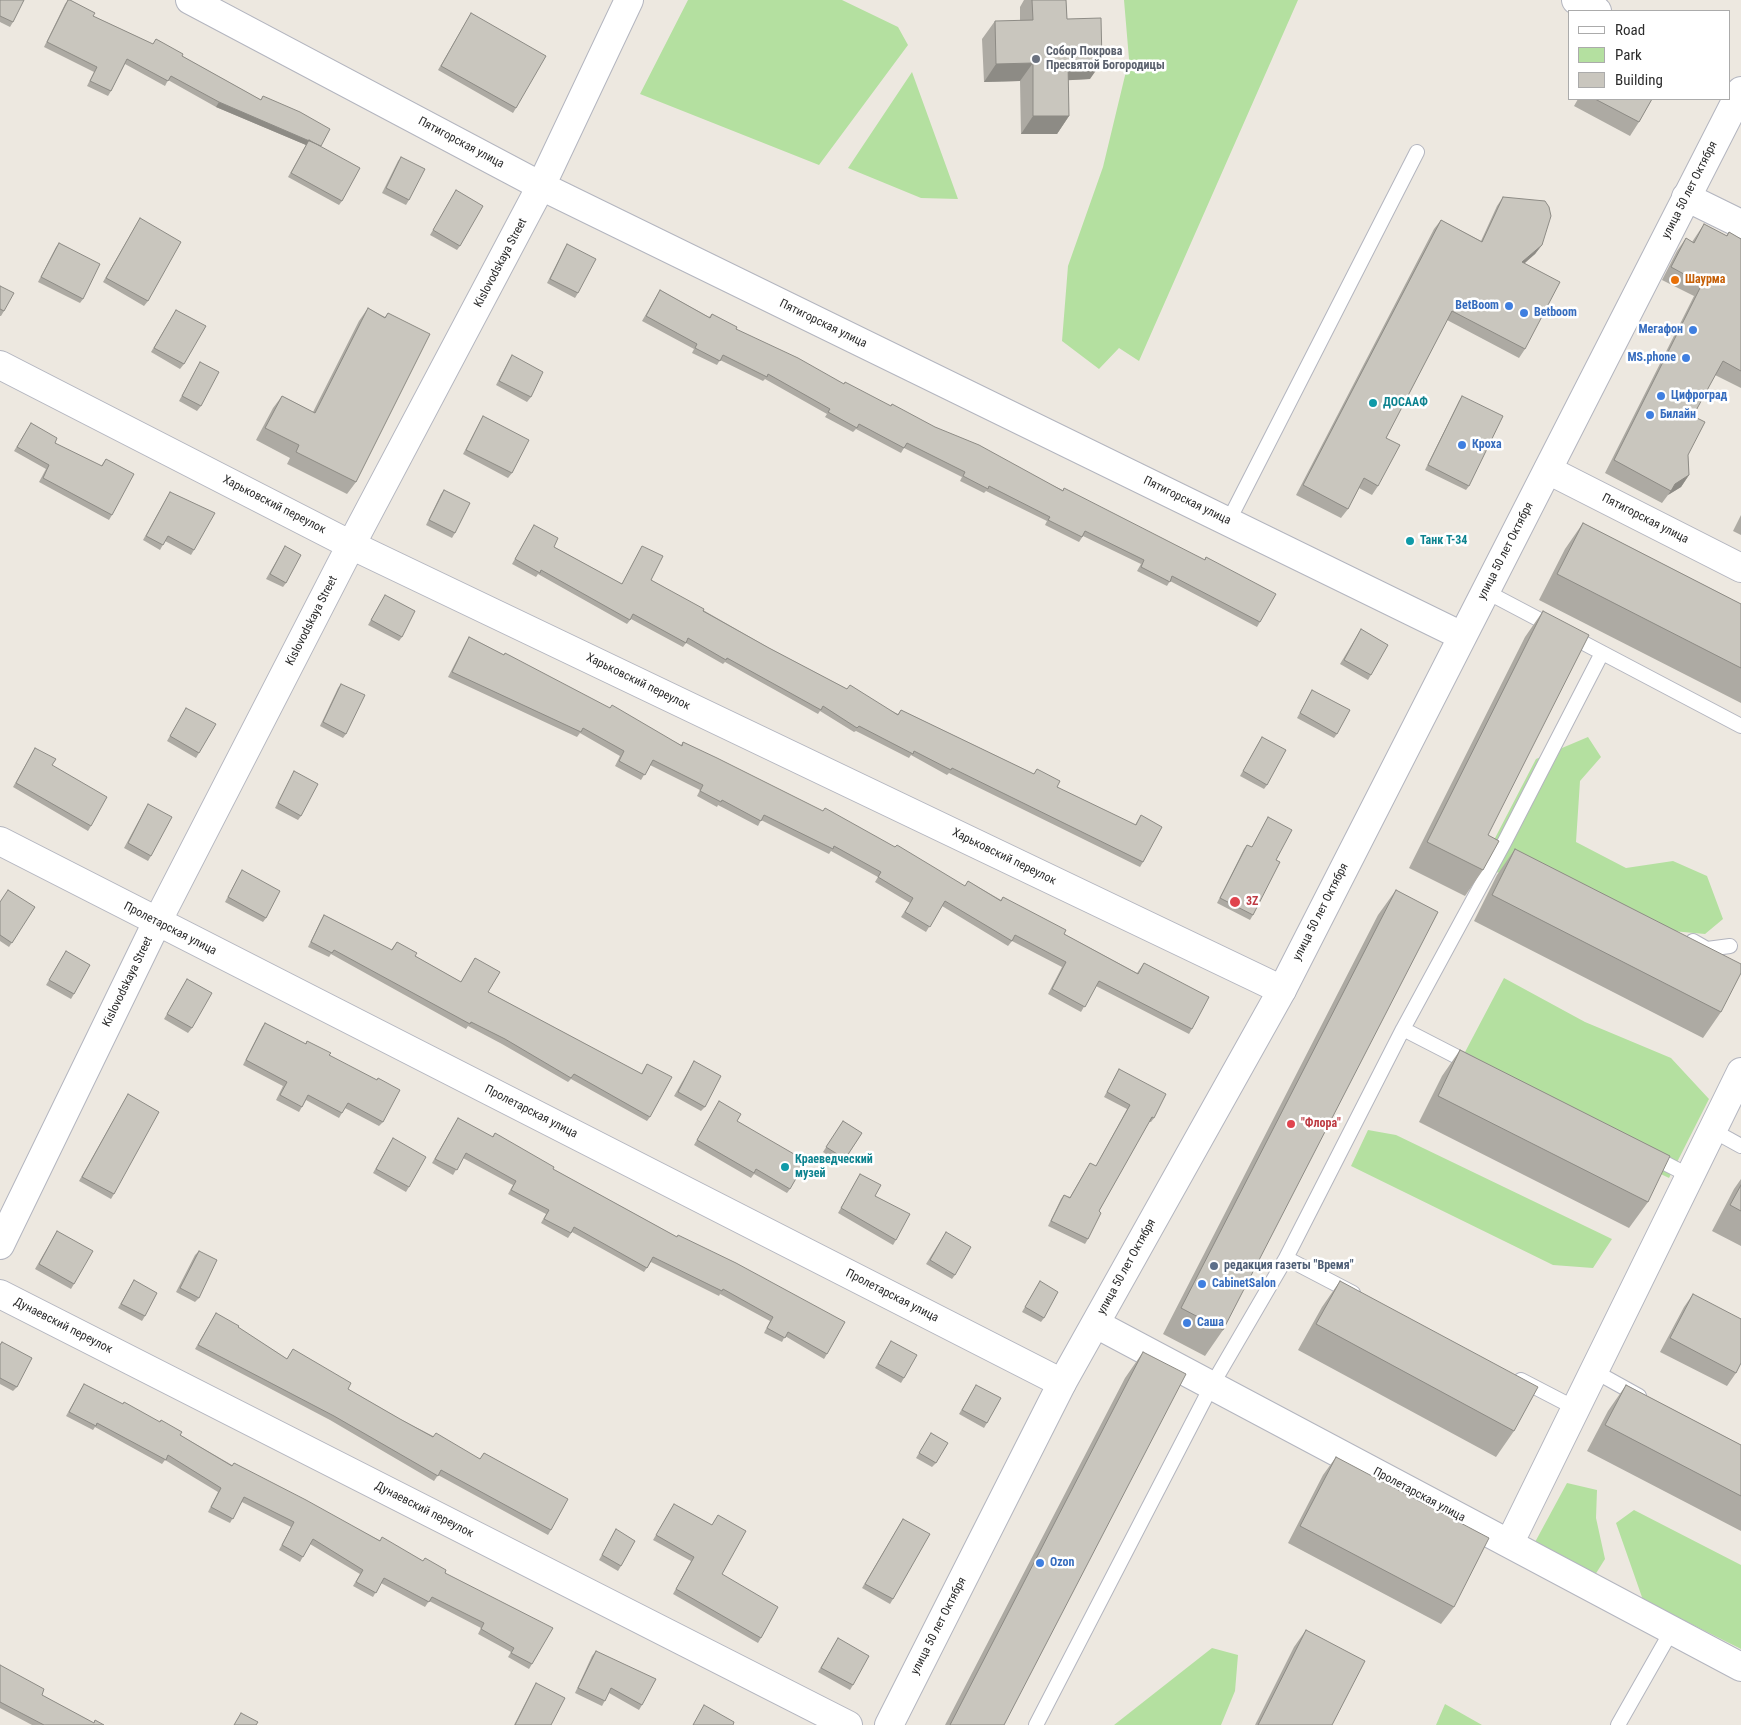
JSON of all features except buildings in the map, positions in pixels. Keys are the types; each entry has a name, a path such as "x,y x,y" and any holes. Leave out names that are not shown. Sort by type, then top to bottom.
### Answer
{"street":[{"name":"Пятигорская улица","path":"190,0 541,186 1462,636"},
{"name":"Kislovodskaya Street","path":"0,1245 157,922 351,545 541,186 630,0"},
{"path":"1576,0 1595,10"},
{"name":"улица 50 лет Октября","path":"889,1725 1062,1383 1282,990 1737,95"},
{"path":"1686,196 1741,224"},
{"name":"Харьковский переулок","path":"0,365 351,545 1282,990"},
{"name":"Пятигорская улица","path":"1548,470 1741,568"},
{"name":"Пролетарская улица","path":"0,841 1062,1383"},
{"path":"1510,1542 1741,1072"},
{"name":"Дунаевский переулок","path":"0,1294 848,1725"},
{"name":"Пролетарская улица","path":"1096,1324 1510,1542 1741,1667"}],"lane":[{"path":"1228,522 1417,152"},
{"path":"1486,590 1741,726"},
{"path":"1036,1725 1212,1385 1286,1258 1403,1029 1508,846 1602,653"},
{"path":"1681,935 1707,949 1730,946"},
{"path":"1403,1029 1481,1069"},
{"path":"1712,1130 1741,1146"},
{"path":"1638,1149 1690,1176"},
{"path":"1286,1258 1365,1299"},
{"path":"1594,1371 1654,1404"},
{"path":"1505,1372 1576,1408"},
{"path":"1618,1725 1672,1630"}],"green space":[{"path":"688,0 842,0 898,27 908,45 819,165 640,94"},
{"path":"1124,0 1298,0 1139,361 1119,348 1099,369 1062,341 1068,266 1103,167 1129,59"},
{"path":"912,72 958,199 921,198 848,168"},
{"path":"1588,737 1601,757 1580,781 1576,842 1626,868 1673,861 1707,876 1723,919 1705,934 1640,928 1512,875 1479,869 1536,759"},
{"path":"1504,978 1585,1022 1671,1058 1709,1099 1669,1178 1454,1073"},
{"path":"1368,1130 1396,1135 1612,1239 1593,1268 1553,1265 1351,1166"},
{"path":"1567,1483 1597,1490 1596,1518 1605,1559 1595,1575 1534,1544"},
{"path":"1634,1510 1741,1565 1741,1649 1643,1600 1616,1523"},
{"path":"1212,1648 1238,1655 1235,1691 1221,1725 1114,1725"},
{"path":"1445,1704 1482,1725 1436,1725"}],"place":[{"name":"Собор Покрова Пресвятой Богородицы","path":"1036,59"},
{"name":"Шаурма","path":"1675,280"},
{"name":"BetBoom","path":"1509,306"},
{"name":"Betboom","path":"1524,313"},
{"name":"Мегафон","path":"1693,330"},
{"name":"MS.phone","path":"1686,358"},
{"name":"Цифроград","path":"1661,396"},
{"name":"ДОСААФ","path":"1373,403"},
{"name":"Билайн","path":"1650,415"},
{"name":"Кроха","path":"1462,445"},
{"name":"Танк Т-34","path":"1410,541"},
{"name":"3Z","path":"1235,902"},
{"name":"\"Флора\"","path":"1291,1124"},
{"name":"Краеведческий музей","path":"785,1167"},
{"name":"редакция газеты \"Время\"","path":"1214,1266"},
{"name":"CabinetSalon","path":"1202,1284"},
{"name":"Саша","path":"1187,1323"},
{"name":"Ozon","path":"1040,1563"}]}
